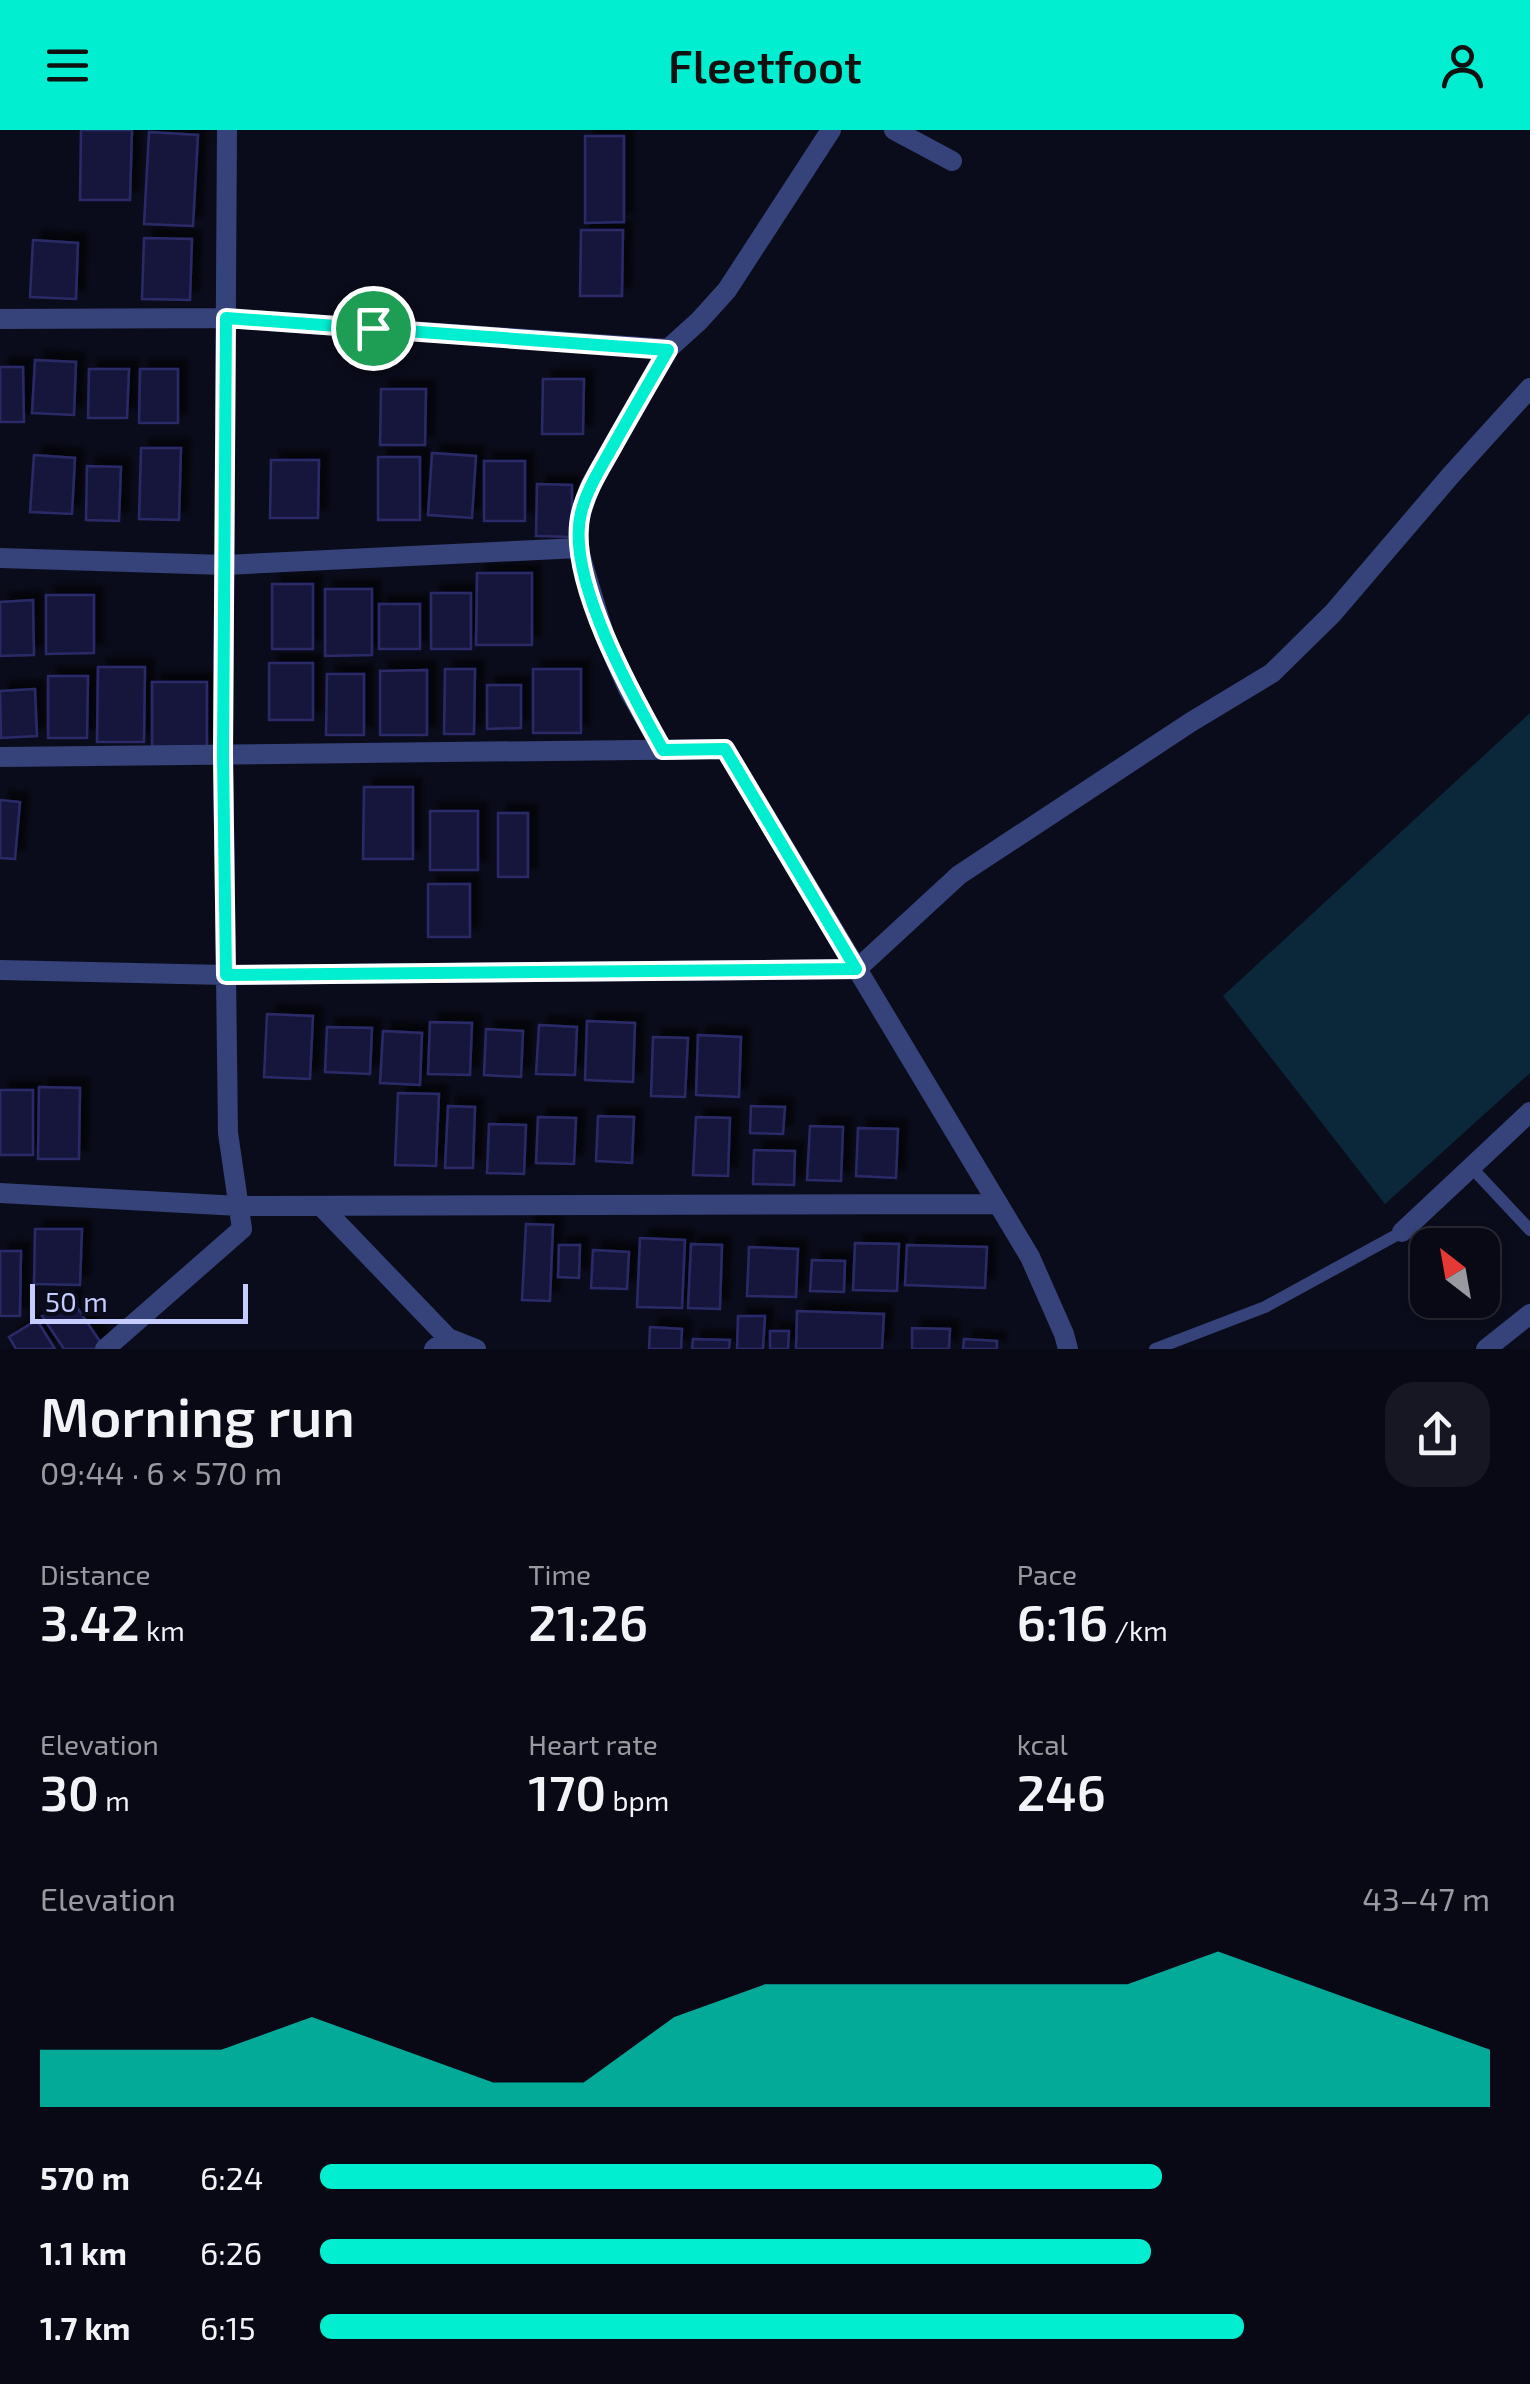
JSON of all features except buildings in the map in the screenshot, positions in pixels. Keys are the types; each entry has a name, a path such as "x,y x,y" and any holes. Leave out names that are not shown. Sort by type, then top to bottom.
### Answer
{"street":[{"path":"106,1349 242,1229 228,1133 223,755 228,130"},
{"path":"663,750 628,688 604,634 578,548 580,516 590,486 668,350 727,290 831,130"},
{"path":"894,130 952,161"},
{"path":"0,319 226,318 668,350"},
{"path":"0,970 226,975 856,969 960,876 1191,722 1272,673 1333,613 1530,388"},
{"path":"0,558 226,565 578,548"},
{"path":"0,757 725,749 1030,1258 1068,1349"},
{"path":"1402,1232 1530,1112"},
{"path":"0,1194 239,1206 998,1204"},
{"path":"321,1206 448,1345 476,1349"},
{"path":"1486,1349 1530,1314"}],"lane":[{"path":"1472,1167 1530,1230"},
{"path":"1154,1349 1265,1307 1402,1232"}],"water":[{"path":"1530,713 1530,1073 1385,1204 1223,996"}],"route":[{"path":"226,318 373,328 668,350 590,486 580,516 578,548 586,579 628,688 663,750 725,749 856,969 226,975 226,318"}]}
